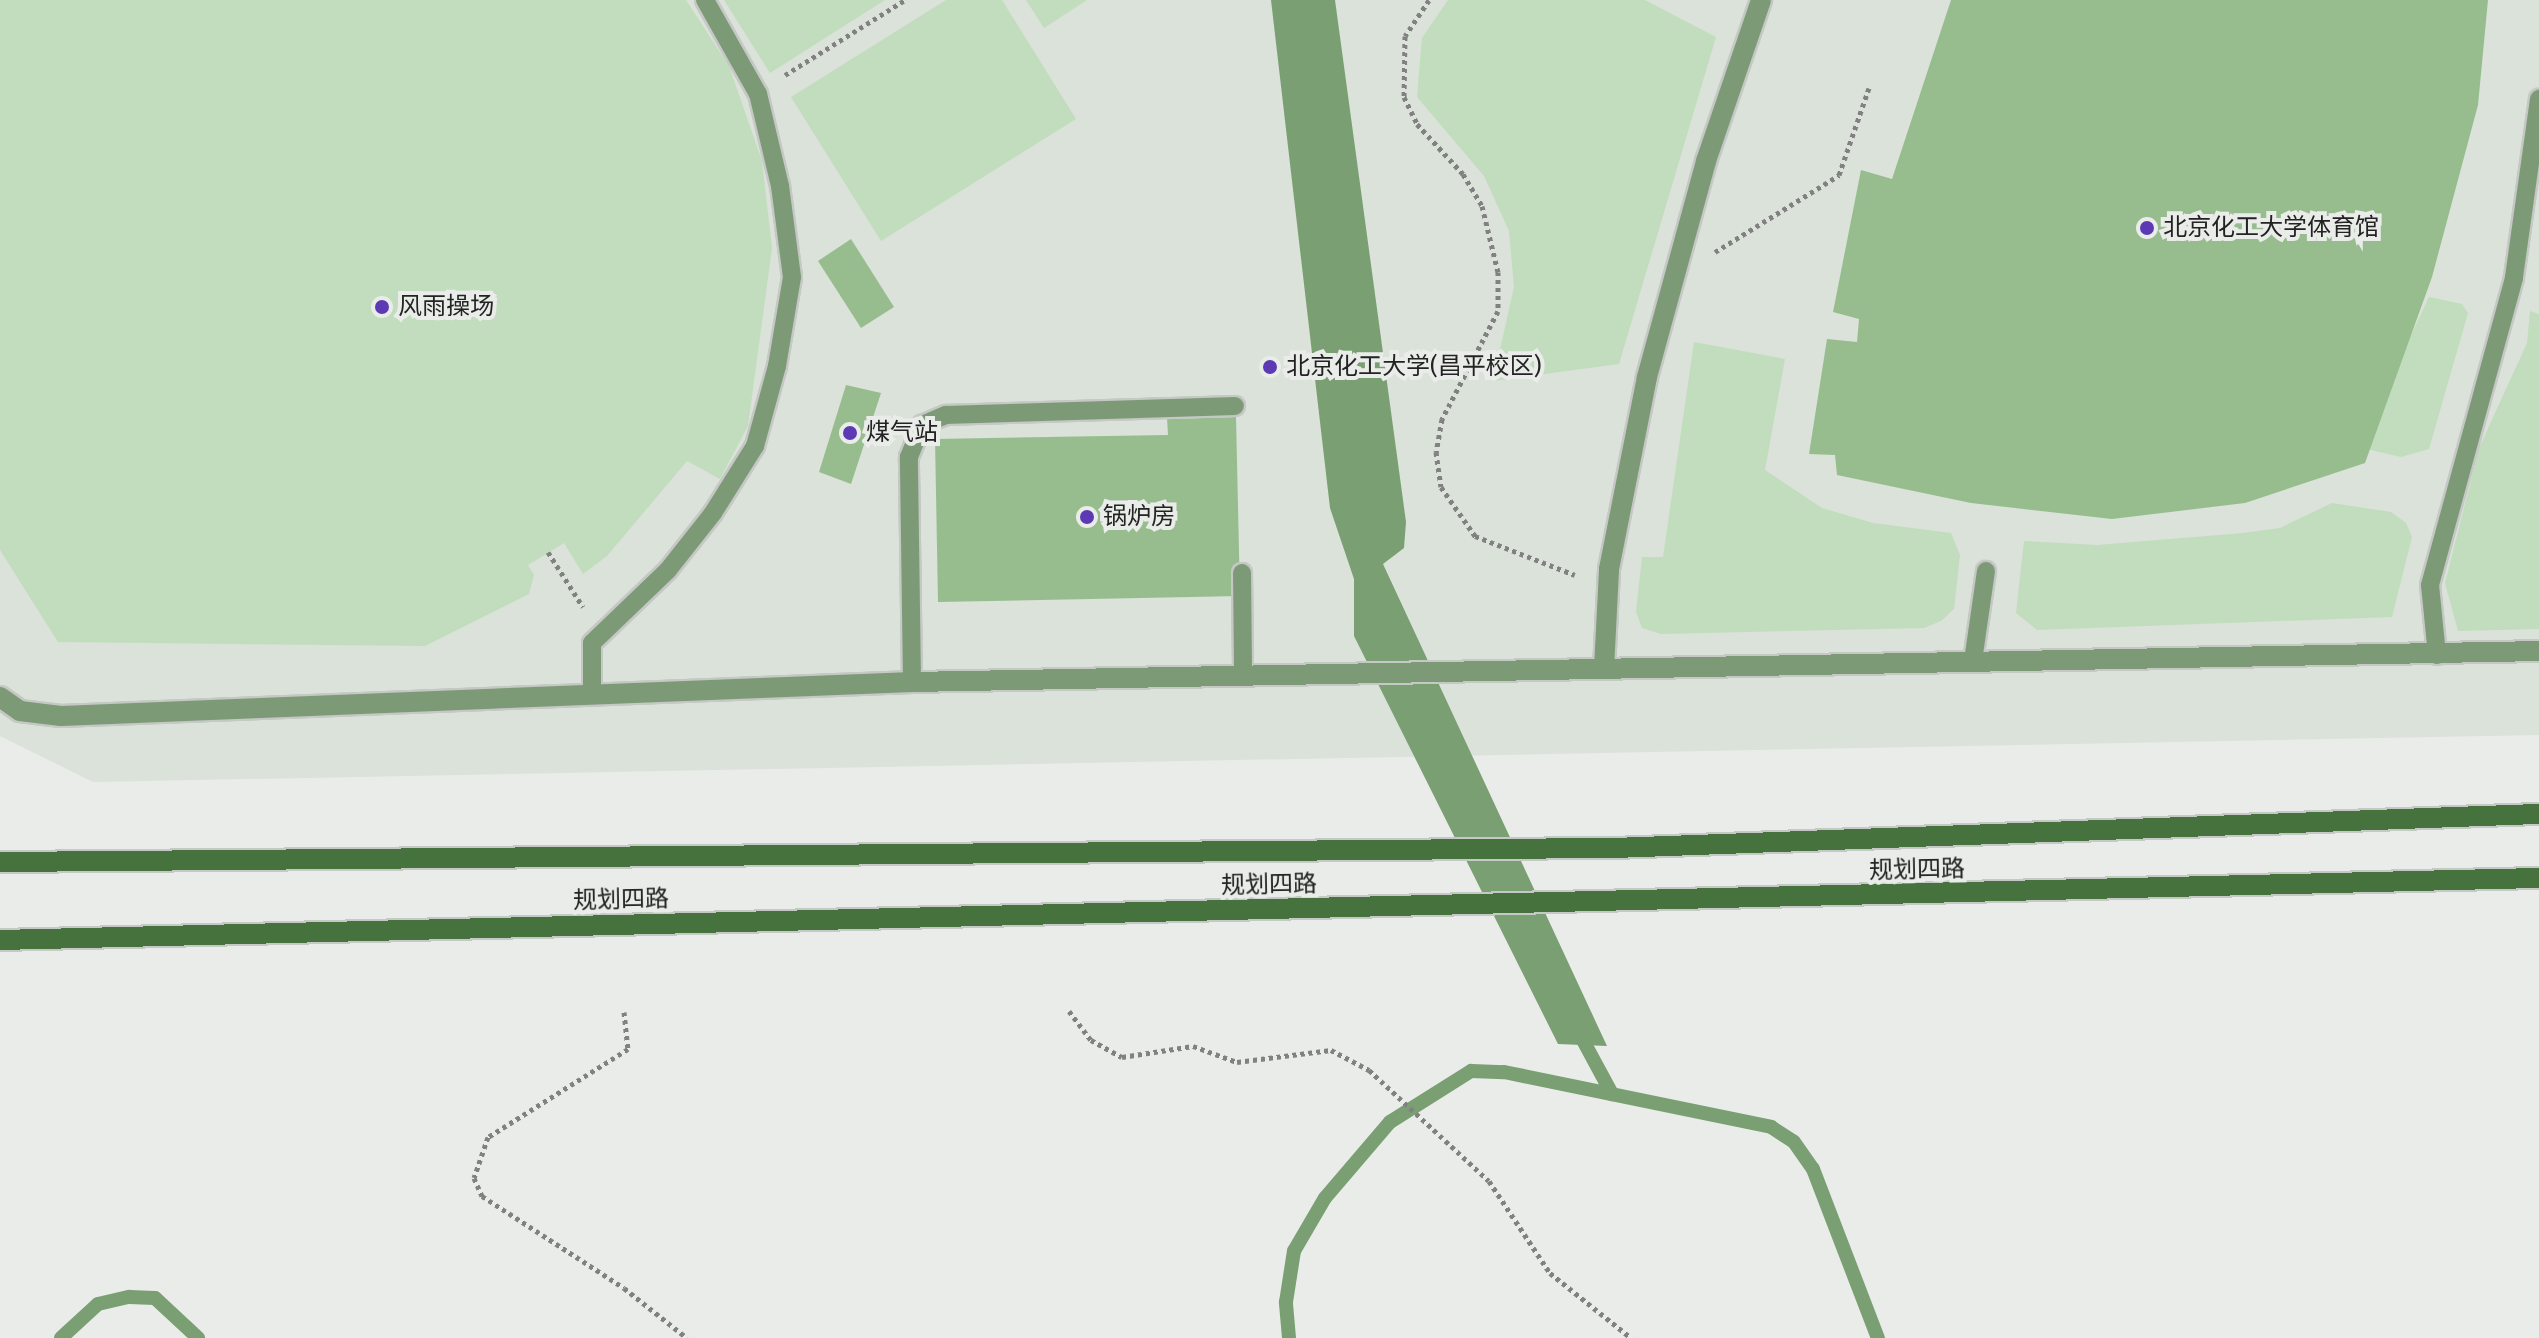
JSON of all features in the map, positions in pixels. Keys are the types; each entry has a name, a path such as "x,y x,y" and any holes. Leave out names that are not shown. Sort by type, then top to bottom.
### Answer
{"main road":[{"name":"规划四路","path":"0,862 1614,848 2539,814"},
{"name":"规划四路","path":"0,940 2539,878"}],"street":[{"path":"1604,669 1608,598 1647,377 1674,278 1761,0"},
{"path":"0,697 20,711 61,716 912,682 2539,651"}],"lane":[{"path":"592,695 592,643 668,570 755,446 792,277 780,186 758,94 705,0"},
{"path":"2437,655 2430,585 2514,277 2539,99"},
{"path":"912,682 909,457 922,425 946,415 1235,406"},
{"path":"1973,661 1986,571"},
{"path":"1242,573 1243,676"}],"path":[{"path":"758,94 905,0"},
{"path":"1429,0 1405,36 1404,97 1417,124 1463,174 1482,206 1498,272 1498,311 1442,419 1436,452 1441,487 1475,536 1582,578 1608,598"},
{"path":"1674,278 1839,175 1869,88"},
{"path":"548,552 587,614 592,643"},
{"path":"1069,1011 1091,1040 1122,1057 1193,1046 1237,1062 1331,1050 1369,1070 1489,1181 1550,1273 1631,1338"},
{"path":"624,1012 628,1049 488,1137 474,1178 482,1196 624,1288 687,1338"}],"shaded area":[{"name":"北京化工大学(昌平校区)","path":"0,0 2539,0 2539,735 93,782 0,736"},
{"name":"风雨操场","path":"0,0 686,0 729,66 762,161 772,248 748,426 720,479 687,461 607,556 583,574 564,543 528,565 534,575 529,594 425,646 58,642 0,550"},
{"path":"724,0 885,0 770,73"},
{"path":"946,0 1002,0 1076,119 881,241 791,97"},
{"path":"1026,0 1087,0 1044,28"},
{"path":"1271,0 1335,0 1406,522 1404,548 1383,564 1607,1046 1558,1044 1354,636 1354,579 1330,508"},
{"path":"1448,0 1645,0 1716,37 1619,364 1493,381 1514,287 1509,231 1484,176 1417,97 1422,38"},
{"path":"2429,297 2462,304 2468,313 2429,449 2401,457 2358,447"},
{"path":"2530,311 2539,314 2539,629 2458,631 2445,583 2479,448 2527,343"},
{"path":"1694,342 1785,359 1765,470 1822,508 1873,523 1951,533 1960,555 1954,609 1941,621 1924,628 1661,634 1642,628 1636,612 1642,557 1663,557"},
{"path":"2332,503 2391,512 2406,523 2412,537 2392,617 2037,630 2016,613 2024,541 2097,545 2243,533 2280,528"}],"building":[{"name":"北京化工大学体育馆","path":"1951,0 2488,0 2478,105 2432,277 2365,463 2245,503 2112,519 1971,503 1837,475 1835,455 1809,454 1827,339 1857,342 1859,319 1833,312 1861,170 1892,179"},
{"path":"851,239 894,307 861,328 818,261"},
{"name":"煤气站","path":"846,385 881,393 851,484 819,472"},
{"name":"锅炉房","path":"1236,417 1240,596 938,602 935,439 1168,435 1167,418"}],"waterway":[{"path":"1578,1031 1612,1094"},
{"path":"1289,1338 1286,1302 1294,1251 1325,1198 1390,1122 1471,1071 1504,1072 1771,1127 1794,1142 1813,1169 1878,1338"},
{"path":"61,1338 98,1304 129,1297 155,1298 198,1338"}],"place":[{"name":"北京化工大学体育馆","path":"2147,228"},
{"name":"风雨操场","path":"382,307"},
{"name":"北京化工大学(昌平校区)","path":"1270,367"},
{"name":"煤气站","path":"850,433"},
{"name":"锅炉房","path":"1087,517"}]}
